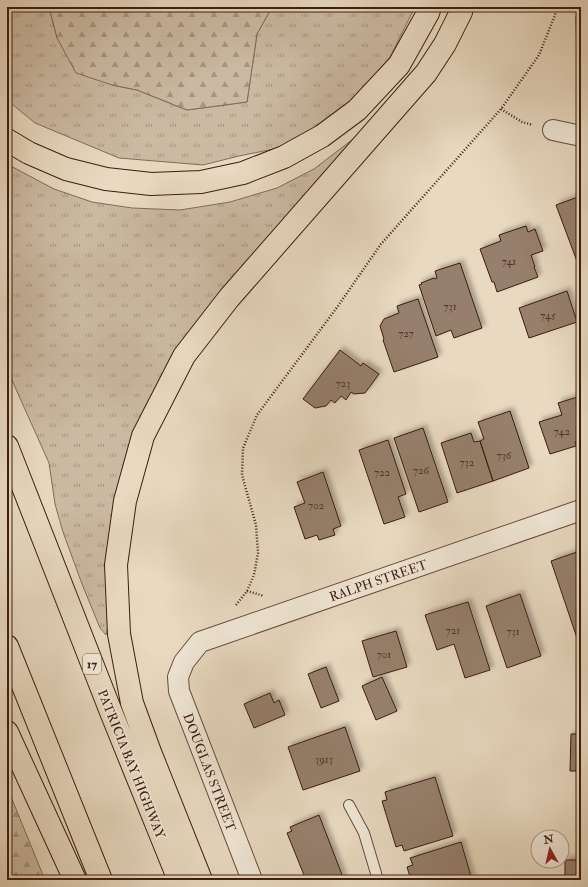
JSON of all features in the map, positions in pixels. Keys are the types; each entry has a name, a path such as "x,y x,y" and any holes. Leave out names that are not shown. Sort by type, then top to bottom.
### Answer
{"highway":[{"path":"7,140 29,153 66,169 106,179 151,184 201,182 243,173 284,157 316,140 358,110 399,65 430,7"},
{"path":"201,880 132,703 118,634 116,565 125,501 143,436 184,356 229,298 426,73 445,44 462,7"},
{"name":"PATRICIA BAY HIGHWAY","path":"7,446 111,712 179,880"},
{"path":"7,646 101,880"},
{"path":"7,732 75,880"}],"street":[{"path":"553,130 581,136"},
{"name":"RALPH STREET","path":"184,662 200,642 581,510"},
{"name":"DOUGLAS STREET","path":"184,662 178,677 179,691 252,880"}],"lane":[{"path":"349,805 364,833 378,880"}],"path":[{"path":"247,591 254,575 258,553 256,525 242,475 243,448 257,415 338,306 381,244 501,109 539,55 557,7"},
{"path":"501,109 522,122 553,130"}],"green space":[{"path":"7,7 49,7 57,38 112,85 137,90 187,110 247,102 257,34 272,7 415,7 390,57 346,109 289,146 203,165 119,158 35,123 7,100"},
{"path":"49,7 272,7 257,34 247,102 187,110 137,90 112,85 76,73 57,38"},
{"path":"370,126 153,398 106,635 100,628 63,532 55,504 49,463 7,369 7,164 54,189 92,202 132,208 180,210 230,202 277,188 314,169"},
{"path":"7,787 45,880 7,880"}],"building":[{"path":"576,16 581,16 581,72 579,72 579,66 577,66"},
{"path":"578,197 581,204 581,272 556,205"},
{"path":"526,226 528,232 535,229 543,251 531,255 538,277 497,292 480,249 501,241 499,235"},
{"path":"460,263 482,328 454,338 451,330 436,336 419,285 437,278 435,271"},
{"path":"567,291 577,322 529,338 519,308"},
{"path":"418,299 438,357 394,372 383,340 380,326 384,319 399,313 397,306"},
{"path":"340,350 361,366 363,363 379,374 365,393 354,394 351,392 346,400 341,396 335,403 331,400 326,406 315,408 303,399"},
{"path":"581,396 581,441 575,442 576,446 550,454 539,422 562,415 558,403"},
{"path":"510,411 529,468 493,481 480,441 484,439 478,422"},
{"path":"423,428 448,502 419,512 394,438"},
{"path":"471,433 474,442 480,441 493,481 457,493 441,443"},
{"path":"388,440 406,494 398,497 405,517 384,524 359,450"},
{"path":"323,472 341,526 333,529 335,535 319,540 317,535 305,539 294,507 305,503 297,482"},
{"path":"577,552 581,563 581,643 579,644 551,561"},
{"path":"520,594 541,656 507,668 486,606"},
{"path":"468,602 490,670 465,678 454,644 437,650 425,615"},
{"path":"396,631 407,667 373,677 362,641"},
{"path":"326,667 339,701 321,708 308,674"},
{"path":"382,677 397,711 376,720 362,686"},
{"path":"270,693 274,703 279,700 285,715 254,728 244,704"},
{"path":"345,727 360,771 303,790 288,747"},
{"path":"571,734 581,734 581,771 570,771"},
{"path":"435,777 453,836 404,851 402,845 396,847 382,801 387,800 385,792"},
{"path":"319,815 344,880 306,880 287,833 292,831 290,827"},
{"path":"461,842 472,880 411,880 407,867 413,865 410,858"},
{"path":"570,860 581,860 581,880 565,880 565,869 570,869"}]}
